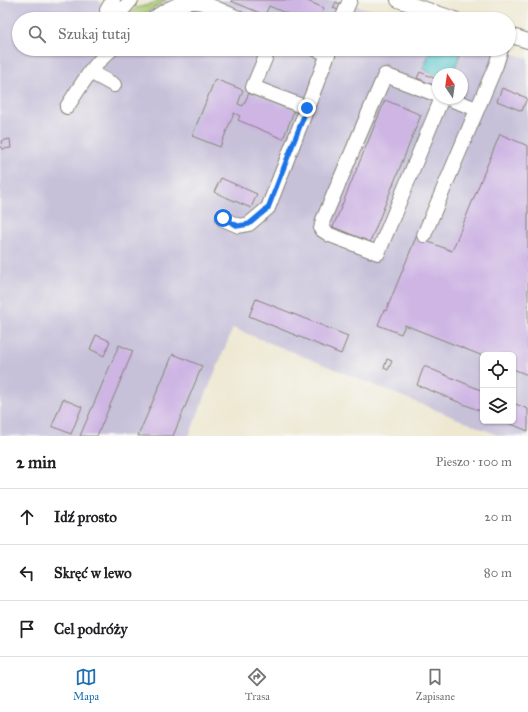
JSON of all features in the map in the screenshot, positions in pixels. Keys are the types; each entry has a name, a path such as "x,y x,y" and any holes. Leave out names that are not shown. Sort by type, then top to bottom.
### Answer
{"street":[{"path":"111,9 124,8 130,0"},
{"path":"345,12 350,0"},
{"path":"398,0 434,12"},
{"path":"162,12 185,3 197,2 222,12"},
{"path":"516,38 528,41"},
{"path":"67,108 90,72 104,56"},
{"path":"266,56 254,87 307,108"},
{"path":"223,218 238,226 249,224 268,208 307,108 323,56"},
{"path":"424,235 499,56"},
{"path":"90,72 114,85"},
{"path":"432,93 385,75 322,220 321,229 330,236 378,253 440,104"},
{"path":"462,104 477,110"}],"shaded area":[{"path":"0,0 98,0 109,12 12,12 12,56 516,56 516,54 528,58 528,436 500,436 233,328 189,436 0,436"},
{"path":"171,0 337,0 377,12 150,12"}],"green space":[{"path":"160,0 167,0 147,12 131,12 136,8"}],"water":[{"path":"428,56 460,56 455,68 432,68 432,73 423,69"}],"building":[{"path":"305,0 324,8 323,12 283,12 269,6 266,12 258,12 231,1"},
{"path":"336,2 341,5 338,10 333,8"},
{"path":"420,72 432,77 432,84 417,78"},
{"path":"215,79 243,90 238,104 243,106 249,93 294,111 283,139 238,120 240,116 234,113 220,147 192,136"},
{"path":"502,88 527,98 522,111 497,101"},
{"path":"385,100 421,115 370,242 333,227"},
{"path":"500,134 528,146 528,375 516,370 516,352 480,352 480,355 405,325 401,334 378,325 384,310 386,311 416,237 452,251"},
{"path":"10,139 11,148 2,149 1,141"},
{"path":"221,178 257,194 251,208 214,192"},
{"path":"256,299 348,336 341,354 249,316"},
{"path":"96,335 110,341 104,356 90,349"},
{"path":"119,345 133,351 97,436 80,436"},
{"path":"173,354 202,366 173,436 138,436"},
{"path":"387,359 392,361 388,370 384,368"},
{"path":"424,366 480,390 480,411 417,385"},
{"path":"63,399 82,407 71,434 52,426"},
{"path":"516,404 528,409 528,431 511,424 516,424"}],"route":[{"path":"223,218 238,226 249,224 268,208 307,108"}]}
